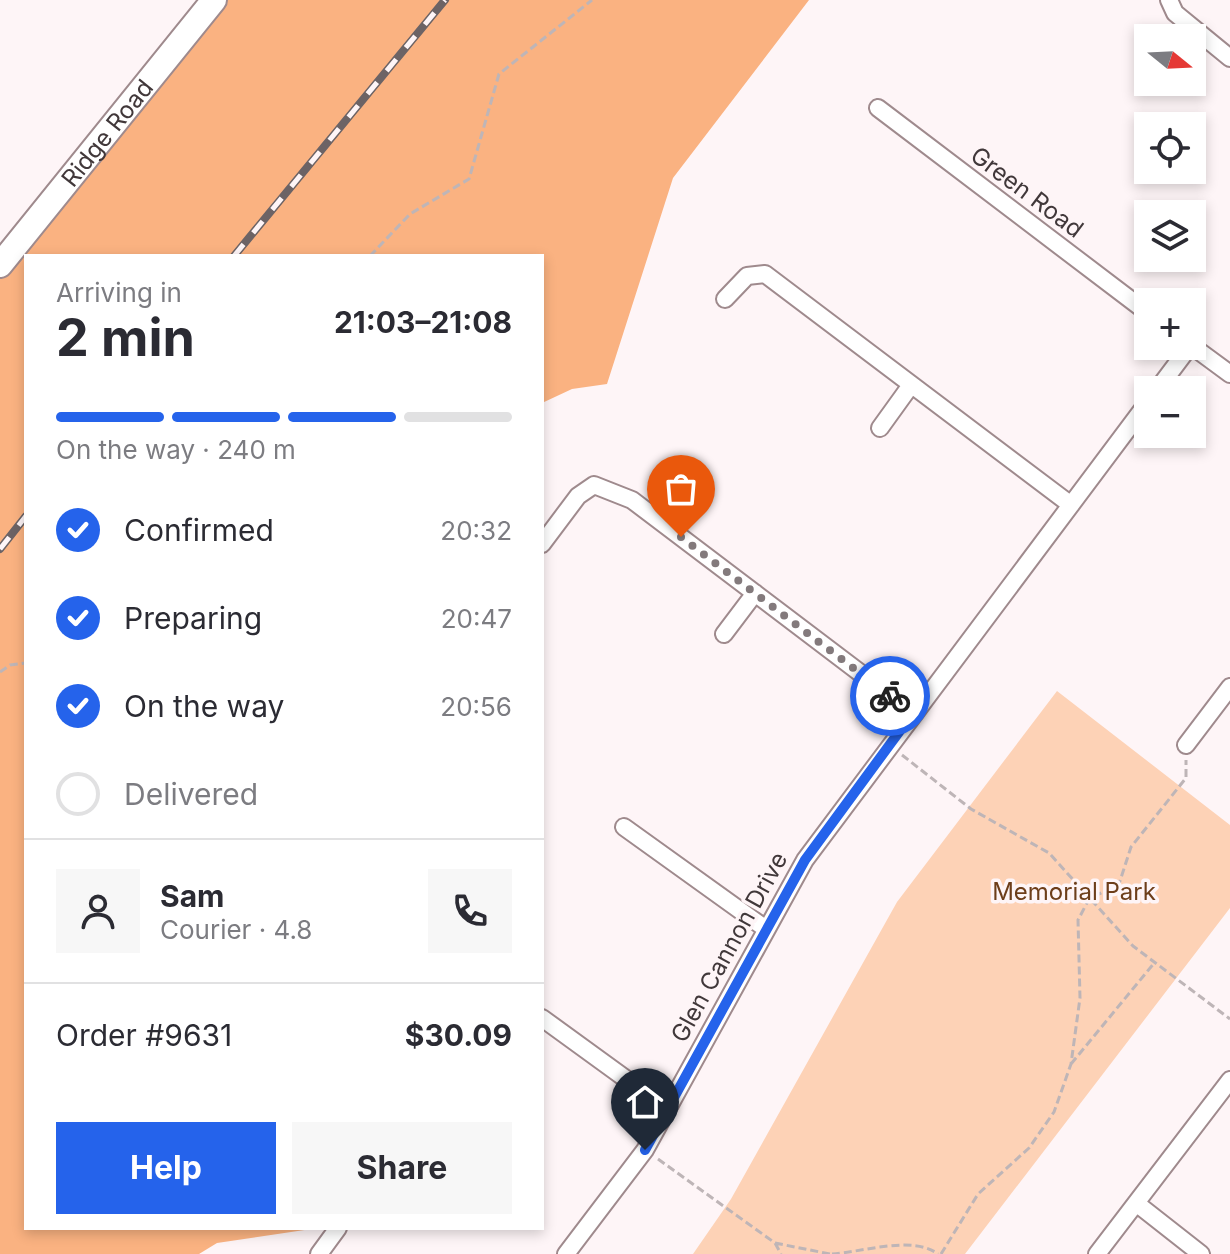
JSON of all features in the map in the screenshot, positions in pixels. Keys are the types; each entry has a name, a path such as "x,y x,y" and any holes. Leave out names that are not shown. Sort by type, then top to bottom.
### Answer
{"main road":[{"name":"Ridge Road","path":"0,265 214,0"}],"street":[{"path":"1169,0 1175,13 1230,58"},
{"name":"Green Road","path":"878,108 1134,302"},
{"path":"725,299 747,276 765,274 1071,505"},
{"path":"1206,357 1230,374"},
{"path":"1168,376 1180,360"},
{"path":"880,428 911,385"},
{"name":"Glen Cannon Drive","path":"566,1254 645,1150 805,860 1134,421"},
{"path":"544,541 578,496 594,485 632,500 913,713"},
{"path":"724,634 755,593"},
{"path":"1186,745 1230,687"},
{"path":"624,827 766,929"},
{"path":"544,1019 668,1106"},
{"path":"1097,1254 1230,1080"},
{"path":"1136,1203 1201,1254"},
{"path":"319,1254 337,1230"}],"path":[{"path":"372,254 410,214 469,179 499,74 592,0"},
{"path":"0,672 10,665 24,663"},
{"path":"889,745 971,809 1049,853 1133,946 1230,1019"},
{"path":"645,1150 775,1243 831,1254 868,1252 897,1244 929,1247 940,1254 978,1194 1029,1148 1054,1112 1071,1064 1080,998 1078,920 1089,899 1119,884 1131,847 1186,778 1186,745"},
{"path":"1071,1064 1155,962"},
{"path":"775,1243 781,1254"}],"green space":[{"name":"Memorial Park","path":"1057,691 1230,825 1230,908 965,1254 693,1254 731,1199 897,902"}],"shaded area":[{"path":"216,0 809,0 673,178 607,384 572,389 544,402 544,254 24,254 24,1230 305,1230 217,1243 199,1254 0,1254 0,266"}],"railway":[{"path":"236,254 445,0"},
{"path":"0,549 24,519"}],"way so far":[{"path":"681,537 890,696"}],"route":[{"path":"645,1150 805,860 913,713 890,696"}]}
